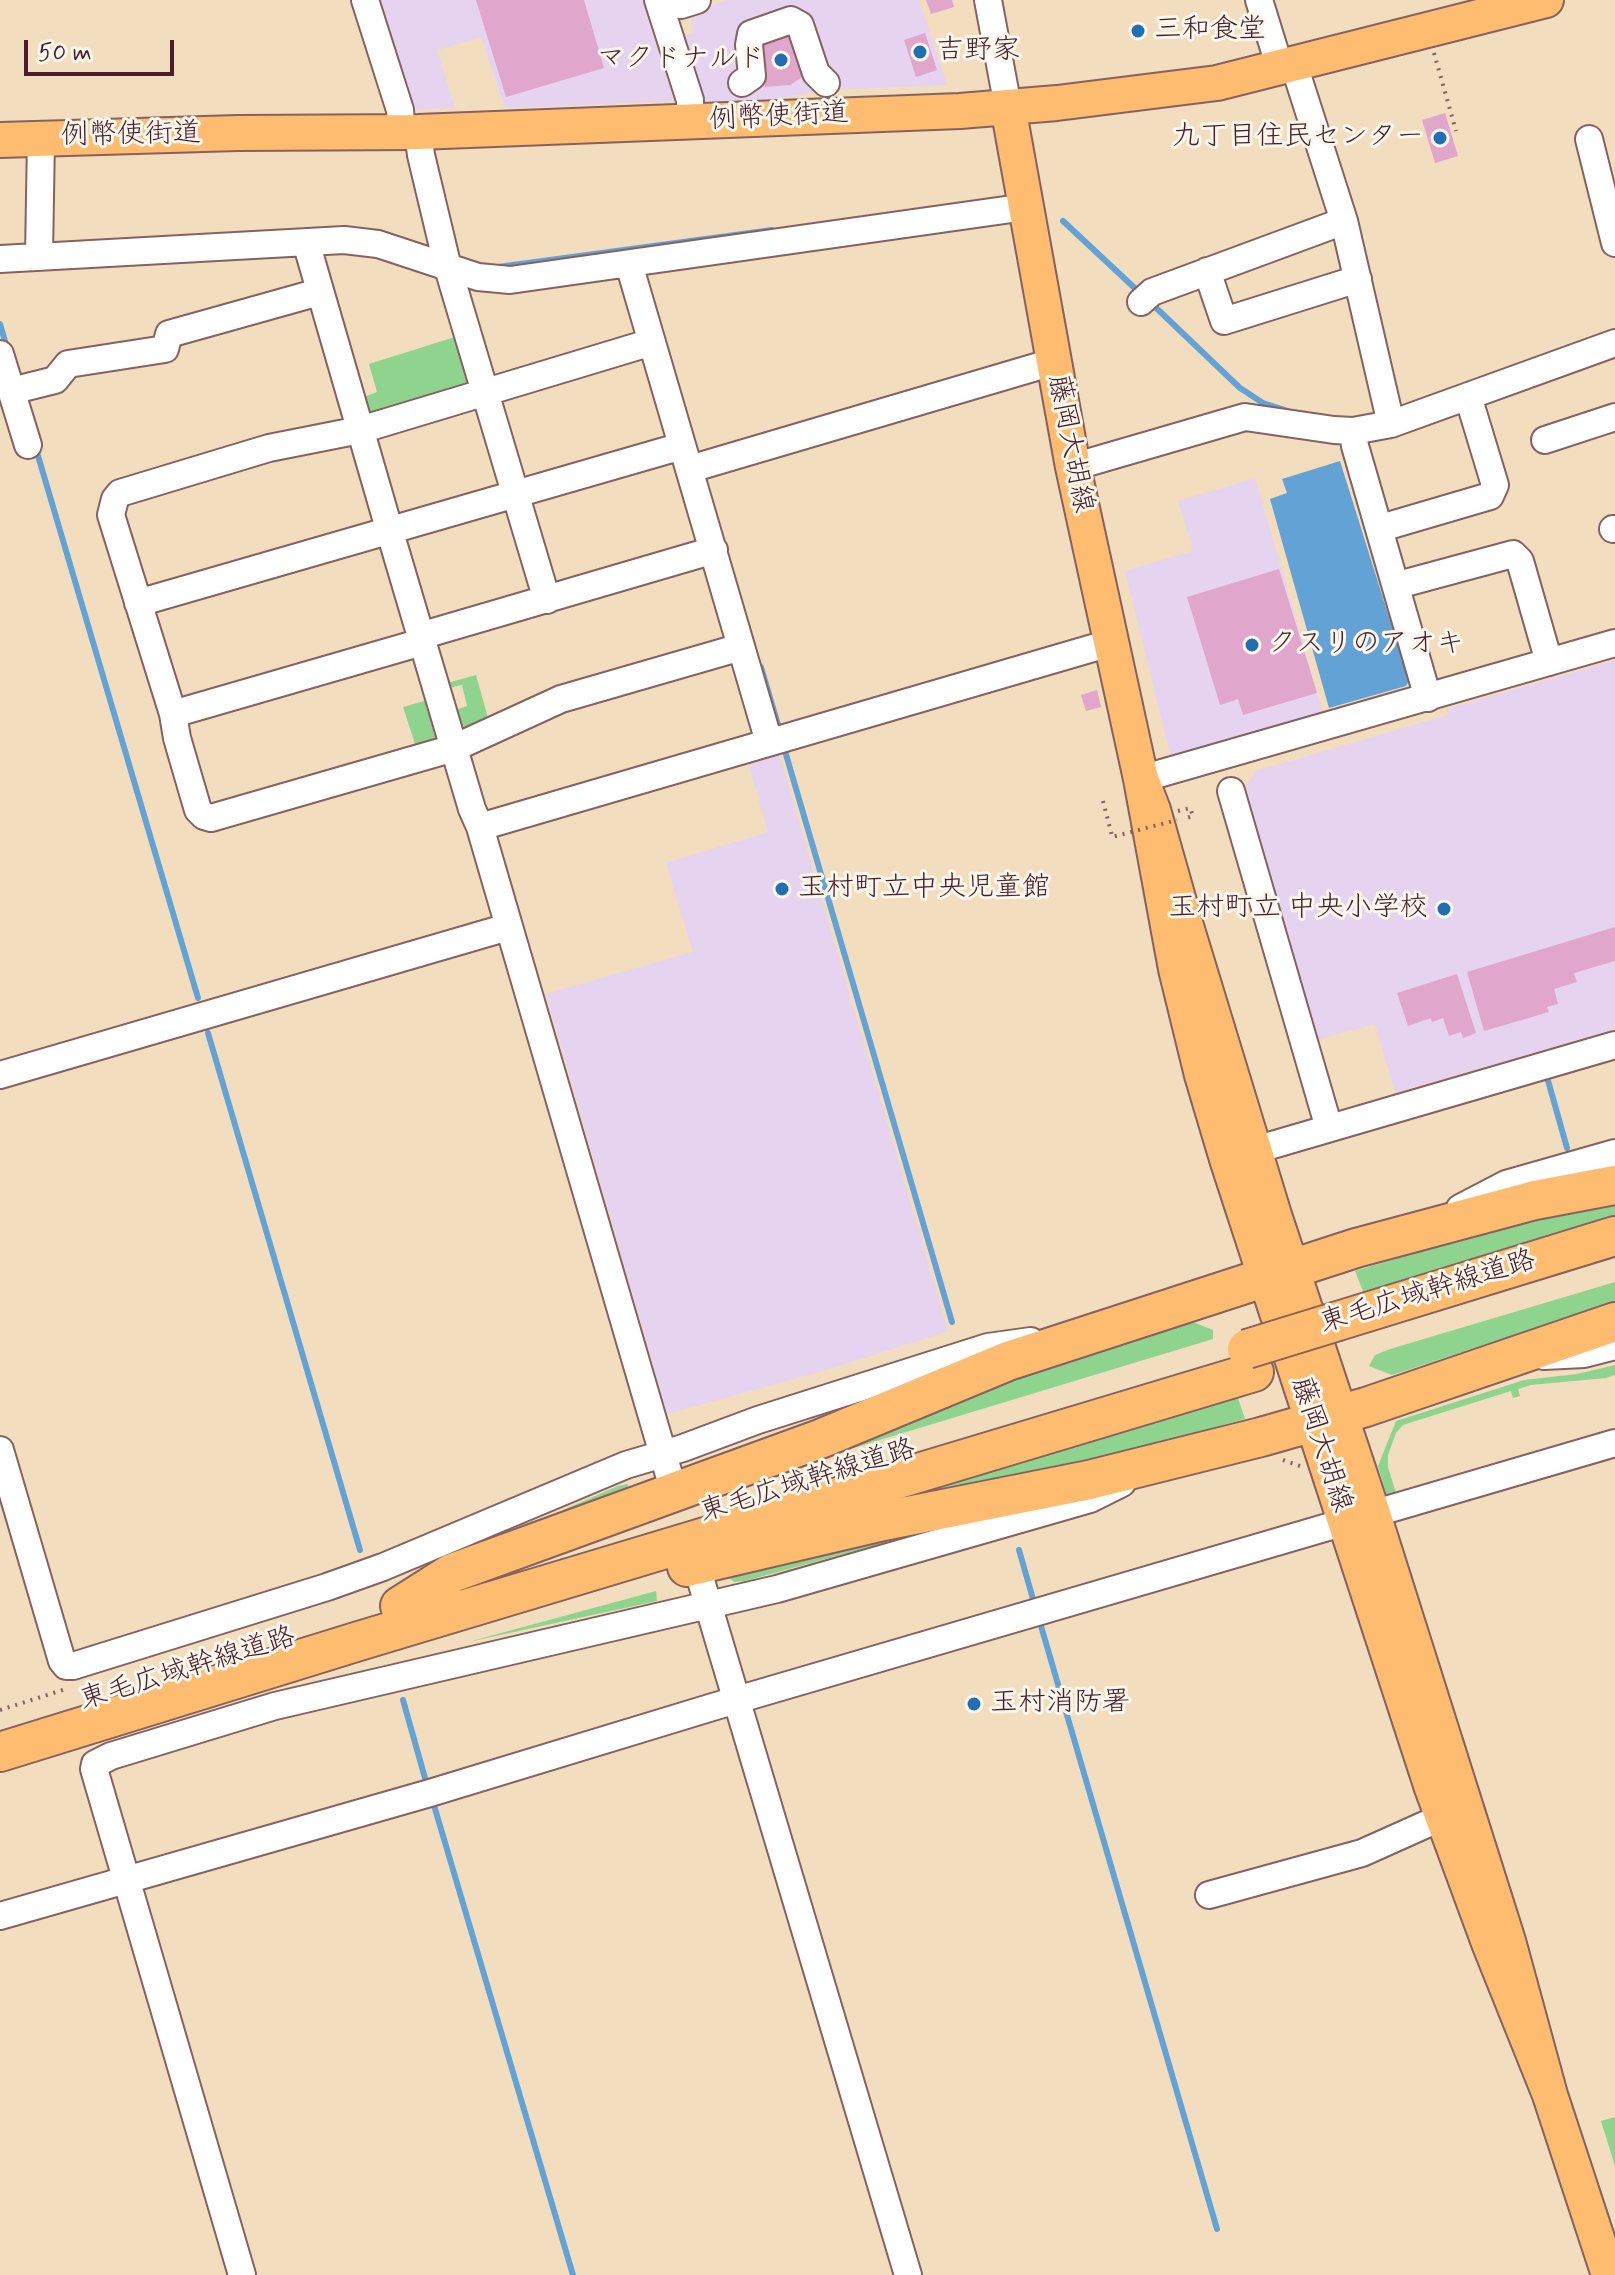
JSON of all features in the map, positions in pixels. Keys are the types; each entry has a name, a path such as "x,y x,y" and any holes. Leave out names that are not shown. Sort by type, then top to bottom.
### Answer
{"highway":[{"path":"400,1606 452,1573 820,1439 960,1379 1070,1340 1290,1274 1434,1226 1535,1200 1615,1185"},
{"name":"東毛広域幹線道路","path":"1341,1333 1615,1236"},
{"name":"東毛広域幹線道路","path":"0,1726 400,1606 1341,1333 1615,1264"},
{"path":"359,1641 436,1634 794,1541 1148,1466 1615,1322"},
{"name":"東毛広域幹線道路","path":"0,1752 1250,1360"}],"main road":[{"name":"例幣使街道","path":"0,140 410,132 1008,107 1217,83 1546,0"},
{"name":"藤岡大胡線","path":"1008,107 1073,467 1141,779 1176,969 1196,1053 1290,1274 1315,1416 1360,1517 1394,1616 1414,1700 1420,1751 1454,1814 1508,1941 1550,2095 1609,2275"},
{"name":"藤岡大胡線","path":"1141,779 1153,810 1185,923 1239,1155"},
{"name":"藤岡大胡線","path":"1360,1517 1454,1814"}],"street":[{"path":"365,0 400,110 421,155 448,268 547,600"},
{"path":"988,0 1008,107"},
{"path":"1259,0 1344,221 1391,424"},
{"path":"679,2 690,122"},
{"path":"742,83 752,76 751,34 791,20 800,25 816,73 826,83"},
{"path":"39,256 41,138"},
{"path":"1589,139 1615,243"},
{"path":"0,259 306,242 363,242 478,277 510,280 1026,207"},
{"path":"1147,297 1207,271 1344,221"},
{"path":"306,242 672,1485"},
{"path":"629,264 769,742"},
{"path":"1207,271 1224,321 1358,279"},
{"path":"8,396 55,380 68,364 165,349 169,334 319,292"},
{"path":"652,342 360,430 269,448 120,493 111,515 173,714 198,810 211,818 454,748 561,699 741,647"},
{"path":"1073,467 1245,417 1303,427 1353,431 1391,424 1615,343"},
{"path":"0,354 8,396 28,445"},
{"path":"138,603 390,532 513,493 686,457 1053,362"},
{"path":"1381,528 1490,496 1495,485 1468,396"},
{"path":"1545,440 1615,417"},
{"path":"1353,431 1428,698"},
{"path":"173,714 714,550"},
{"path":"1398,585 1513,554 1520,561 1549,662"},
{"path":"480,827 1110,643"},
{"path":"1141,779 1615,643"},
{"path":"1231,791 1329,1128"},
{"path":"0,1075 508,927"},
{"path":"1239,1155 1615,1045"},
{"path":"1434,1226 1466,1204 1506,1184 1615,1153"},
{"path":"0,1450 62,1661 66,1666 73,1666 369,1572 626,1465 758,1420 988,1347 1070,1340"},
{"path":"1524,1352 1561,1357 1615,1346"},
{"path":"0,1916 430,1793 735,1700 1615,1443"},
{"path":"242,2275 94,1769 99,1760 275,1706 708,1606 820,1577 1090,1499 1132,1478 1148,1466"},
{"path":"699,1574 908,2275"},
{"path":"1209,1895 1362,1853 1454,1814"}],"path":[{"path":"1427,31 1456,131"},
{"path":"1103,801 1112,837 1177,820"},
{"path":"1190,808 1193,816"}],"shaded area":[{"path":"375,0 648,0 678,94 675,101 505,108 481,37 437,50 455,108 410,110"},
{"path":"728,0 919,0 947,85 826,90 756,102 703,101 682,36 693,32 690,12"},
{"path":"1255,478 1324,716 1171,758 1125,571 1193,551 1178,501"},
{"name":"玉村町立 中央小学校","path":"1615,660 1615,1029 1395,1093 1375,1024 1312,1041 1241,795 1256,771 1448,715 1447,709"},
{"path":"778,750 948,1331 833,1368 667,1414 546,994 693,952 666,863 768,832 747,759"}],"green space":[{"path":"458,336 471,379 465,389 376,415 364,411 361,398 377,392 369,364"},
{"path":"476,675 490,725 476,733 460,725 455,710 467,706 462,685 449,688 447,683"},
{"path":"435,698 446,730 437,744 417,750 403,707"},
{"path":"1615,1203 1615,1221 1364,1294 1355,1271 1552,1212 1553,1216"},
{"path":"1615,1282 1615,1302 1392,1375 1369,1366 1375,1355 1390,1349"},
{"path":"1193,1322 1213,1330 1213,1339 804,1463 978,1390"},
{"path":"1615,1365 1615,1375 1606,1378 1531,1385 1518,1389 1520,1396 1513,1398 1511,1391 1403,1425 1396,1433 1388,1455 1388,1467 1396,1493 1615,1429 1615,1434 1388,1499 1378,1466 1396,1421 1524,1380 1577,1374"},
{"path":"1237,1395 1245,1419 1041,1474 869,1507"},
{"path":"627,1484 631,1491 467,1552 618,1486"},
{"path":"1074,1491 745,1581 734,1582 719,1569"},
{"path":"656,1591 657,1601 468,1642"},
{"path":"1615,2117 1615,2166 1601,2121"}],"water":[{"path":"1340,461 1409,681 1406,686 1329,708 1270,499 1287,493 1282,479"}],"building":[{"path":"476,0 584,0 604,68 506,97"},
{"path":"926,0 952,0 954,7 931,14"},
{"path":"791,29 807,74 790,85 765,87 754,55 756,41"},
{"path":"925,33 937,70 916,77 904,40"},
{"name":"九丁目住民センター","path":"1445,113 1458,156 1435,163 1422,120"},
{"name":"クスリのアオキ","path":"1279,569 1317,693 1243,715 1238,699 1220,705 1187,597"},
{"path":"1097,690 1101,707 1086,711 1081,695"},
{"path":"1615,927 1615,961 1574,973 1577,982 1554,989 1558,1004 1547,1007 1549,1012 1484,1031 1467,972"},
{"path":"1457,974 1476,1033 1463,1038 1461,1032 1449,1036 1443,1018 1432,1022 1431,1018 1408,1026 1397,993"}],"waterway":[{"path":"1063,221 1140,293"},
{"path":"498,267 772,230"},
{"path":"1151,303 1240,388 1263,403 1288,411"},
{"path":"0,324 7,348"},
{"path":"36,449 198,998"},
{"path":"761,667 778,725"},
{"path":"785,751 952,1322"},
{"path":"208,1033 360,1550"},
{"path":"1547,1077 1567,1148"},
{"path":"1019,1550 1033,1599"},
{"path":"1041,1626 1217,2229"},
{"path":"403,1700 425,1778"},
{"path":"433,1802 573,2275"}],"tunnel":[{"path":"672,1485 693,1555"}],"place":[{"name":"三和食堂","path":"1138,31"},
{"name":"吉野家","path":"920,52"},
{"name":"マクドナルド","path":"781,60"},
{"name":"九丁目住民センター","path":"1440,138"},
{"name":"クスリのアオキ","path":"1252,645"},
{"name":"玉村町立中央児童館","path":"782,889"},
{"name":"玉村町立 中央小学校","path":"1444,909"},
{"name":"玉村消防署","path":"974,1704"}]}
